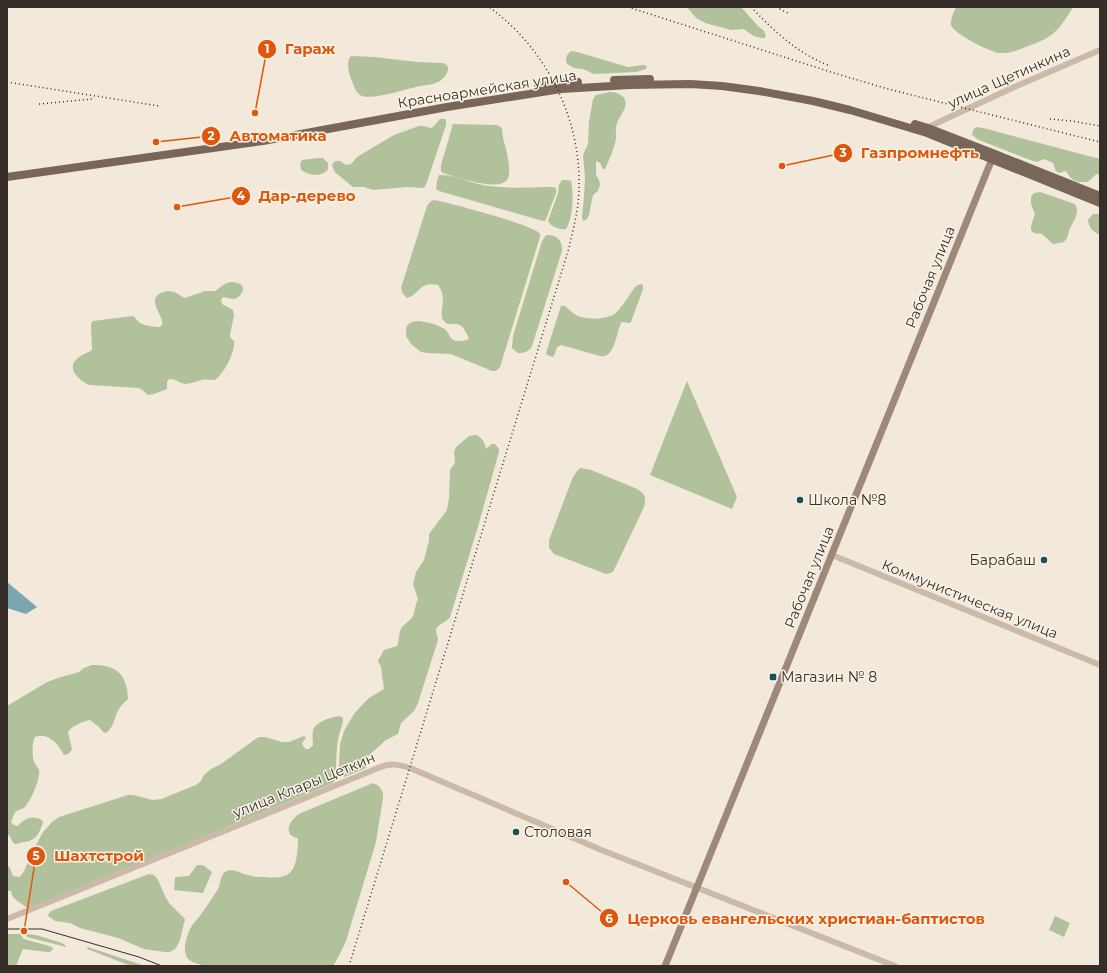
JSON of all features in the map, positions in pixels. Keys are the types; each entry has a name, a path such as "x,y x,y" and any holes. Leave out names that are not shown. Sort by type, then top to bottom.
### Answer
{"main road":[{"name":"Красноармейская улица","path":"7,172 245,139 559,83 630,79 667,79 718,81 791,91 840,102 928,128 1100,204"},
{"name":"Красноармейская улица","path":"7,177 263,141 538,92 585,86 690,84 722,86 759,91 795,97 850,110 919,130 994,156 1100,196"},
{"name":"Рабочая улица","path":"665,966 994,156"}],"street":[{"name":"улица Щетинкина","path":"919,130 928,128 966,108 1100,50"},
{"name":"Коммунистическая улица","path":"832,555 1100,665"},
{"name":"улица Клары Цеткин","path":"7,919 378,768 392,764 410,768 599,849 895,966"}],"green space":[{"path":"687,7 741,7 764,31 766,36 764,38 758,37 744,29 731,30 705,23 696,18"},
{"path":"956,7 1073,7 1060,27 1044,40 1015,51 998,53 972,42 954,29 951,25 951,20"},
{"path":"571,51 628,67 643,65 647,66 646,69 636,72 594,74 583,69 574,68 567,64 566,57"},
{"path":"350,57 442,63 448,66 448,72 444,78 436,83 374,97 367,97 358,94 351,78 348,63"},
{"path":"610,92 617,93 622,96 624,98 625,105 617,123 615,143 605,169 603,169 600,163 597,161 596,162 596,175 600,185 598,191 593,195 589,215 587,219 583,221 585,177 583,155 588,144 589,122 593,99 596,95"},
{"path":"440,119 445,119 446,125 424,188 407,187 373,190 364,187 353,187 334,171 332,165 335,161 340,161 346,165 351,164 357,157 394,135 419,126 431,128"},
{"path":"453,124 496,125 502,128 509,168 508,178 504,182 498,184 481,183 449,175 441,171 441,165"},
{"path":"976,127 1100,159 1100,175 1096,175 1087,182 1075,181 1066,171 1059,173 1056,171 1053,163 1044,159 1037,162 1033,161 979,140 972,135 973,130"},
{"path":"323,158 328,163 328,169 325,172 315,175 301,170 300,164 302,160"},
{"path":"439,175 451,176 488,186 516,188 553,187 556,188 556,193 546,219 543,221 439,191 436,189"},
{"path":"562,180 571,181 572,192 570,219 566,229 553,226 548,221 558,193 559,185"},
{"path":"1040,192 1075,204 1077,207 1077,214 1064,242 1054,244 1042,234 1034,233 1031,230 1035,214 1031,204 1031,197 1034,193"},
{"path":"434,200 508,220 523,225 540,234 500,367 496,371 492,371 451,354 421,352 411,344 406,336 407,326 410,323 419,321 443,328 453,340 461,341 469,339 460,325 446,323 442,318 443,295 438,285 432,284 423,286 415,294 407,298 403,294 401,288 427,206"},
{"path":"1093,214 1100,214 1100,235 1093,231 1089,225 1088,220"},
{"path":"546,235 558,238 562,251 532,346 526,352 518,353 512,348 513,336 542,241"},
{"path":"230,282 238,283 243,289 237,298 233,299 223,297 221,300 222,304 233,310 234,315 230,337 234,341 234,345 228,362 222,373 215,380 204,380 185,384 169,379 167,382 167,389 148,395 138,388 89,385 81,380 73,370 74,362 92,350 91,325 93,321 133,316 142,324 160,327 162,322 155,299 161,293 172,292 185,298 205,291 215,291"},
{"path":"641,284 643,285 643,289 631,322 621,323 612,350 609,354 600,356 561,345 557,347 553,357 547,355 546,353 561,306 566,307 577,316 594,319 607,317 616,313 635,287"},
{"path":"687,381 737,497 732,509 650,475"},
{"path":"476,435 483,440 486,449 492,444 495,444 499,449 499,452 450,617 438,626 436,630 438,640 418,703 414,711 401,723 398,734 386,740 367,757 368,763 366,768 344,777 339,767 340,744 344,731 354,714 363,704 369,698 384,689 381,667 378,661 384,650 397,646 402,627 413,616 418,599 413,584 416,572 424,560 429,541 429,534 447,510 450,470 455,463 454,452 456,447 469,436"},
{"path":"580,468 591,470 635,488 643,493 645,497 644,507 613,572 611,573 606,574 554,554 549,548 549,540 573,477"},
{"path":"92,665 108,667 119,673 123,677 128,699 117,712 109,731 106,733 90,720 72,727 68,732 72,750 68,754 64,755 56,743 49,738 45,736 35,737 33,757 34,763 39,770 38,779 29,801 24,808 15,812 11,822 18,826 26,819 38,818 42,820 43,823 35,838 15,844 7,834 7,706 47,682 79,672"},
{"path":"340,716 343,718 343,721 337,745 336,779 333,783 27,908 15,899 11,894 11,891 7,891 7,865 13,876 20,877 43,832 59,817 128,795 153,800 162,799 196,785 211,769 221,764 260,737 289,742 304,736 306,738 302,743 303,746 306,749 309,749 313,745 314,728 328,719"},
{"path":"373,783 379,786 383,793 376,842 346,941 333,966 206,966 194,963 187,958 185,949 189,932 218,889 222,876 225,872 232,870 252,876 276,878 289,873 293,869 298,848 298,839 291,835 289,831 290,825 296,816"},
{"path":"197,865 203,865 212,872 203,893 174,890 175,877 189,876"},
{"path":"149,874 154,875 157,878 169,903 185,919 180,940 176,948 170,952 144,949 118,938 80,928 70,923 55,921 48,916 51,911"},
{"path":"1055,916 1070,923 1064,937 1049,930"},
{"path":"7,934 20,934 24,939 52,947 53,949 50,952 47,952 23,949 16,966 7,966"},
{"path":"27,934 36,935 62,943 66,947 27,937"},
{"path":"88,947 144,966 131,966 87,949"}],"water":[{"path":"7,582 37,607 26,614 7,608"}],"tram line":[{"path":"7,929 42,929 139,957 162,966"}],"railway":[{"path":"349,966 569,248 578,204 579,176 576,147 569,120 559,94 546,69 530,46 511,25 489,7"},
{"path":"628,7 888,89 1100,142"},
{"path":"751,7 787,41 807,55 830,66"},
{"path":"776,7 790,14"},
{"path":"7,82 159,106"},
{"path":"39,104 93,99"},
{"path":"1050,119 1100,126"}],"place":[{"name":"Гараж","path":"255,113"},
{"name":"Автоматика","path":"156,142"},
{"name":"Газпромнефть","path":"782,166"},
{"name":"Дар-дерево","path":"177,207"},
{"name":"Школа №8","path":"800,500"},
{"name":"Барабаш","path":"1044,560"},
{"name":"Магазин № 8","path":"773,677"},
{"name":"Столовая","path":"516,832"},
{"name":"Церковь евангельских христиан-баптистов","path":"566,882"},
{"name":"Шахтстрой","path":"24,931"}]}
